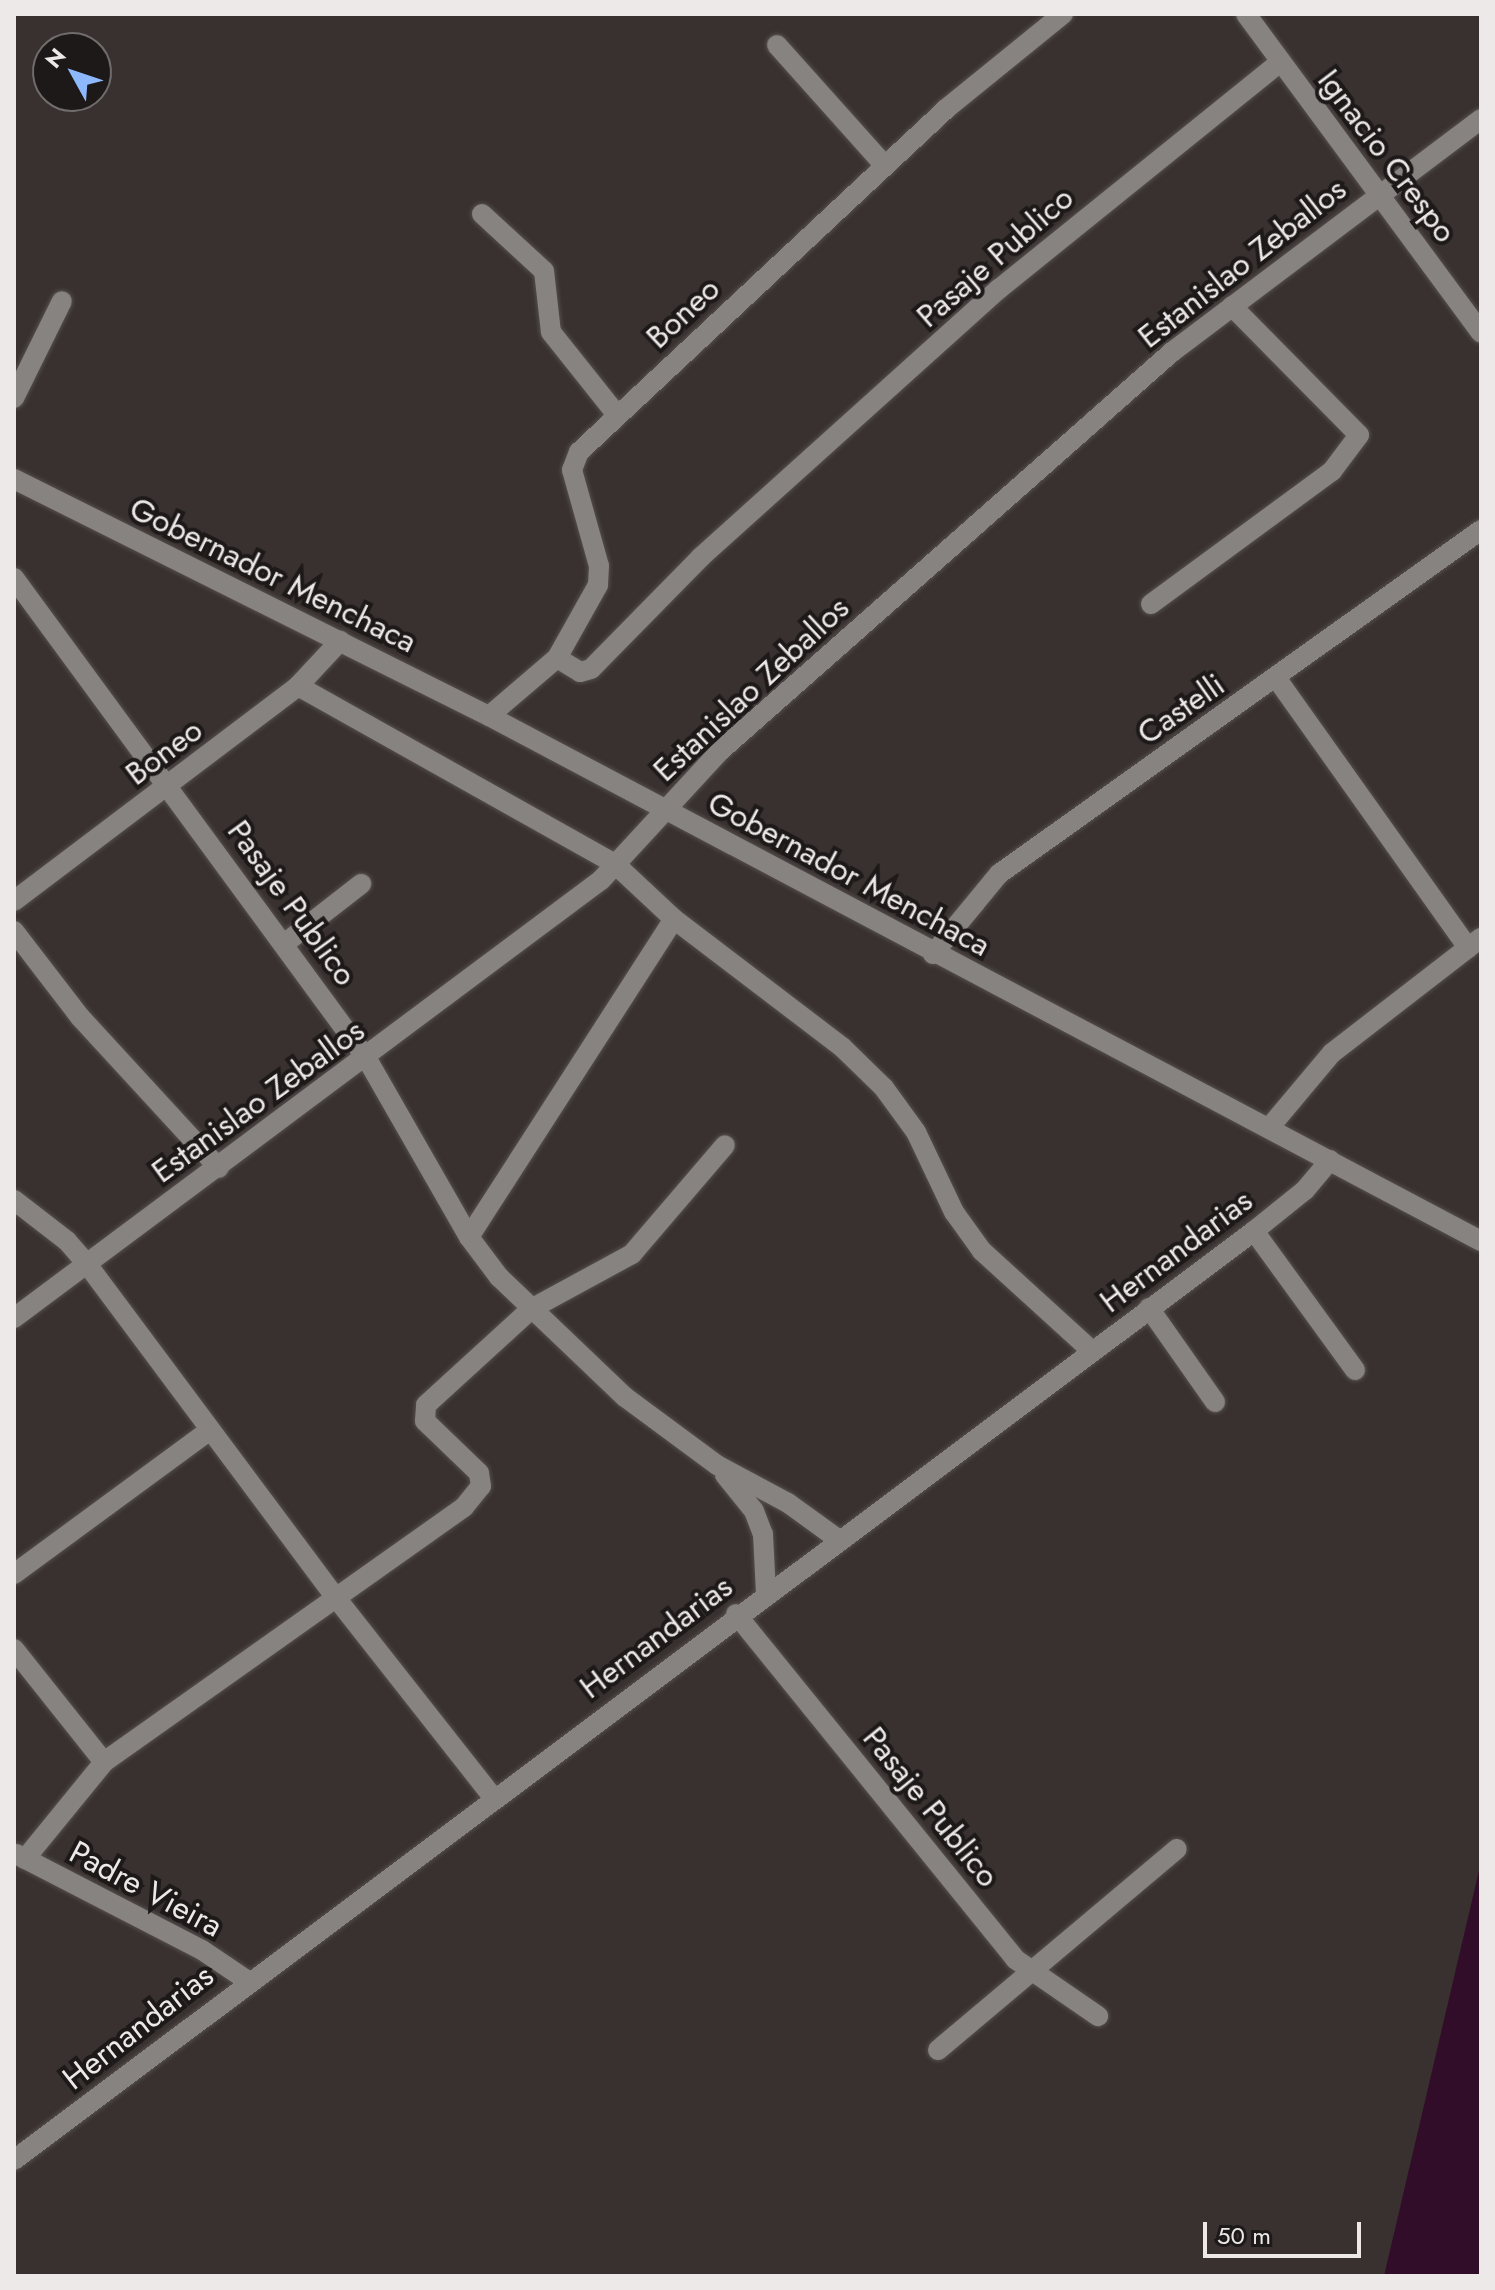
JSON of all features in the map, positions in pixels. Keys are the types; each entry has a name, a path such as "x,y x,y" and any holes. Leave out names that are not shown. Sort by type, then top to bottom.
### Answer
{"street":[{"name":"Boneo","path":"489,716 557,658 600,575 572,470 575,460 617,415 885,166 1063,14"},
{"name":"Ignacio Crespo","path":"1246,14 1481,333"},
{"path":"777,45 885,166"},
{"name":"Pasaje Publico","path":"557,658 580,672 591,669 701,557 1038,255 1280,62"},
{"name":"Estanislao Zeballos","path":"14,1318 367,1059 601,880 720,751 1139,381 1232,306 1481,119"},
{"path":"482,214 544,271 551,332 617,415"},
{"path":"14,398 62,301"},
{"path":"1151,604 1332,471 1359,435 1232,306"},
{"name":"Gobernador Menchaca","path":"14,479 489,716 933,954 1481,1241"},
{"name":"Castelli","path":"933,954 999,874 1277,679 1481,530"},
{"name":"Pasaje Publico","path":"14,578 170,786 367,1059 469,1237 531,1309 625,1397 717,1465 788,1503 838,1539"},
{"name":"Boneo","path":"14,901 170,786 298,686 340,641"},
{"path":"1269,1128 1332,1053 1474,943 1277,679"},
{"path":"298,686 615,864 674,919 842,1047 884,1088 916,1132 954,1212 982,1251 1092,1351"},
{"path":"284,944 361,884"},
{"path":"469,1237 674,919"},
{"path":"14,931 80,1017 219,1168"},
{"path":"20,1856 104,1762 464,1507 481,1486 479,1473 425,1421 426,1405 531,1309 602,1275 632,1254 725,1145"},
{"name":"Hernandarias","path":"14,2160 736,1614 1254,1231 1305,1190 1330,1160"},
{"path":"14,1200 67,1241 87,1264 337,1599 493,1797"},
{"path":"1254,1231 1355,1370"},
{"path":"1149,1308 1215,1402"},
{"path":"14,1574 210,1430"},
{"name":"Pasaje Publico","path":"717,1465 754,1511 763,1534 766,1594"},
{"name":"Pasaje Publico","path":"736,1614 1030,1973 1098,2016"},
{"path":"14,1649 104,1762"},
{"path":"938,2050 1177,1849"},
{"name":"Padre Vieira","path":"20,1856 202,1950 248,1981"}],"shaded area":[{"path":"1481,1862 1481,2276 1384,2276"}]}
